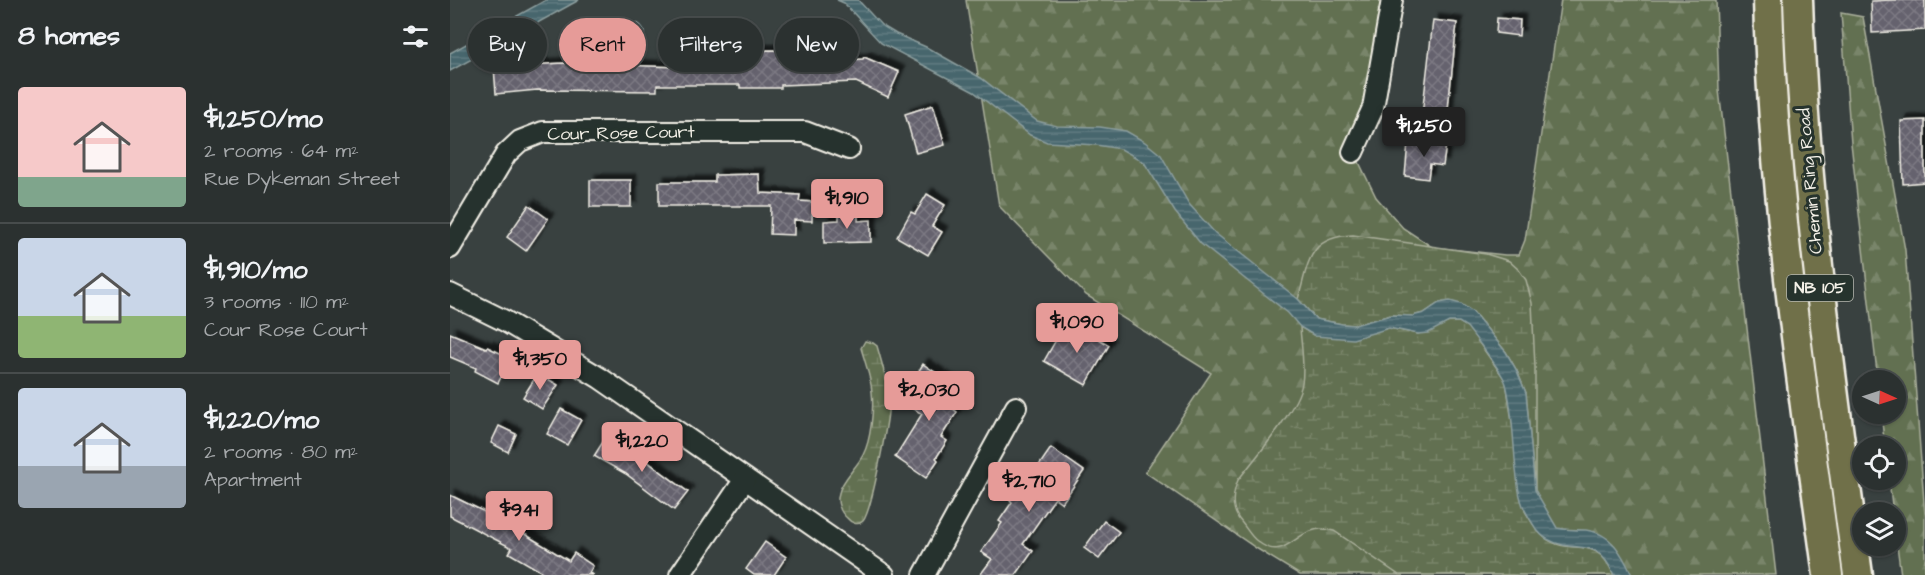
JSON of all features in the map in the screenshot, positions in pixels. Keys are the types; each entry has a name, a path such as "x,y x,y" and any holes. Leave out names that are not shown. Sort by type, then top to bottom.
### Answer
{"highway":[{"name":"Chemin Ring Road","path":"1768,0 1778,173 1828,575"},
{"name":"Chemin Ring Road","path":"1798,0 1800,56 1814,235 1858,575"}],"street":[{"path":"1353,152 1373,108 1392,0"},
{"name":"Cour Rose Court","path":"450,248 506,154 520,141 543,132 805,132 849,149"},
{"path":"450,294 505,321 600,378 884,575"},
{"path":"924,575 1016,407"},
{"path":"680,575 745,479"}],"green space":[{"path":"966,0 1392,0 1354,152 1376,197 1403,228 1432,247 1519,255 1525,240 1561,0 1716,0 1719,90 1776,575 1300,575 1256,548 1145,472 1211,373 1086,295 999,206"},
{"path":"1841,13 1863,17 1905,250 1925,515 1925,575 1901,575 1898,556 1906,556 1906,502 1892,502 1890,490 1906,490 1906,436 1884,436 1882,424 1906,424 1906,370 1877,370 1851,143"},
{"path":"1353,235 1486,254 1509,261 1519,270 1526,280 1532,303 1535,367 1535,490 1526,393 1506,352 1473,312 1439,303 1424,313 1412,316 1391,315 1355,325 1316,319 1298,299 1308,263 1318,247 1338,237"},
{"path":"1449,322 1459,322 1468,327 1506,381 1525,511 1534,526 1545,538 1555,544 1591,549 1599,553 1614,575 1399,575 1334,531 1314,530 1286,546 1273,549 1265,547 1255,539 1238,518 1233,502 1238,480 1285,419 1299,394 1303,369 1300,327 1315,336 1389,328 1418,334"},
{"path":"865,341 877,346 889,400 871,500 863,521 857,524 845,516 839,507 838,500 840,488 863,455 870,433 873,399 861,348"}],"water":[{"path":"546,0 579,0 546,18 513,18"},
{"path":"837,0 858,0 881,25 981,78 1037,121 1057,126 1100,127 1126,131 1145,142 1161,155 1189,204 1215,233 1298,299 1316,319 1355,325 1391,315 1412,316 1424,313 1439,303 1450,301 1461,304 1473,312 1506,352 1526,393 1535,490 1557,528 1586,530 1603,535 1620,552 1632,575 1614,575 1600,554 1585,548 1558,544 1547,539 1533,525 1524,509 1519,493 1506,384 1495,364 1467,327 1459,322 1449,322 1428,333 1418,334 1389,328 1353,339 1315,336 1300,327 1288,313 1201,244 1175,212 1144,162 1121,149 1047,142 1030,135 974,92 881,43 844,3"},
{"path":"468,43 468,61 450,71 450,53"}],"building":[{"path":"1925,0 1925,30 1872,33 1871,1"},
{"path":"1497,18 1520,20 1519,36 1496,33"},
{"path":"1433,20 1457,23 1447,118 1422,115"},
{"path":"763,50 775,50 775,72 859,72 859,59 864,57 899,72 888,97 856,82 781,85 781,88 740,88 740,85 657,85 657,91 537,90 496,94 494,72 547,72 547,64 559,63 559,72 646,72 646,66 658,66 658,72 763,72"},
{"path":"933,105 945,145 916,153 905,114"},
{"path":"1925,120 1925,182 1903,184 1901,121"},
{"path":"1427,140 1446,144 1443,166 1430,164 1428,179 1405,176 1408,142 1426,145"},
{"path":"759,174 760,193 800,195 799,201 813,202 812,221 794,220 794,235 770,234 771,206 659,206 659,182 715,182 715,175"},
{"path":"590,180 631,180 631,207 590,207"},
{"path":"927,194 945,205 932,226 942,232 928,255 897,237 911,212 915,214"},
{"path":"529,205 548,219 526,251 507,237"},
{"path":"839,214 858,214 858,221 871,220 871,242 824,243 824,221 839,220"},
{"path":"1064,326 1078,335 1082,329 1109,345 1086,385 1044,361"},
{"path":"450,333 511,358 498,383 475,371 476,368 450,357"},
{"path":"923,364 960,389 949,406 957,412 941,437 947,441 926,478 895,457 922,414 908,405 923,383 915,377"},
{"path":"538,373 558,385 542,409 523,397"},
{"path":"561,409 581,420 567,445 547,434"},
{"path":"499,426 516,434 508,452 491,443"},
{"path":"606,437 644,459 688,492 674,510 626,474 594,456"},
{"path":"1051,448 1084,471 1062,503 1055,498 1023,544 1033,551 1016,575 980,575 992,559 981,552 1002,523 999,521 1012,502 1010,500 1022,484 1025,486"},
{"path":"450,495 503,521 569,561 574,553 593,566 589,573 593,575 547,575 509,553 512,548 450,516"},
{"path":"1104,521 1119,532 1099,559 1084,548"},
{"path":"765,542 786,557 774,575 754,575 746,569"}]}
